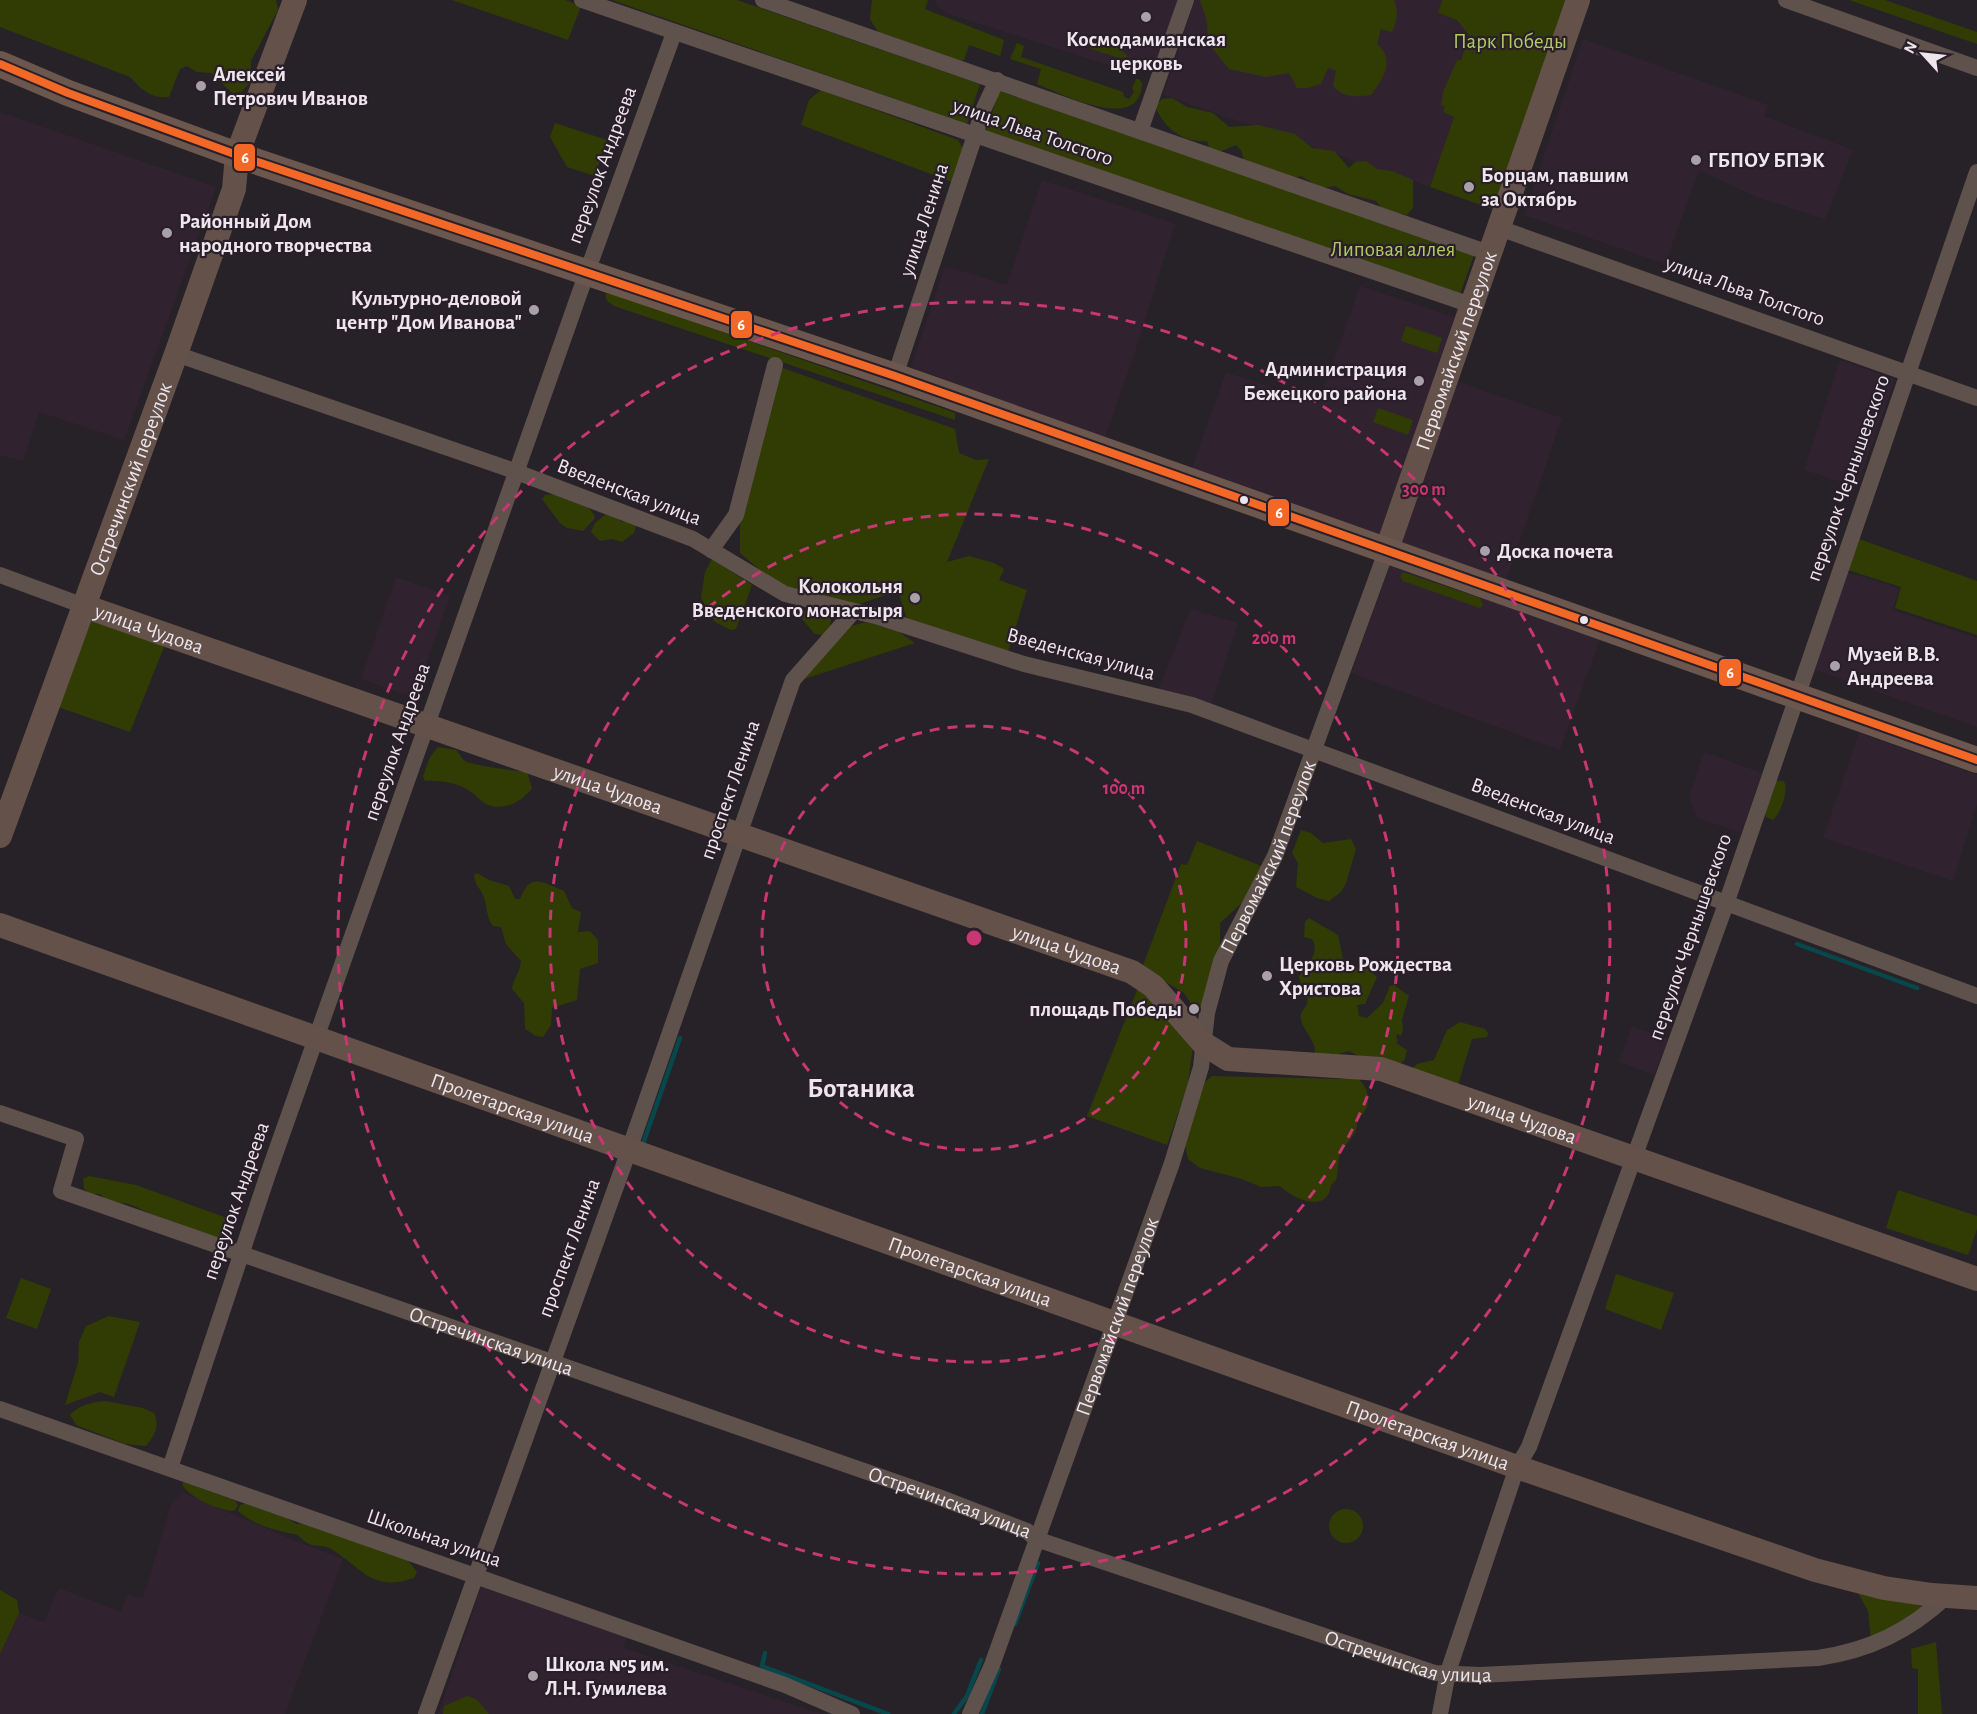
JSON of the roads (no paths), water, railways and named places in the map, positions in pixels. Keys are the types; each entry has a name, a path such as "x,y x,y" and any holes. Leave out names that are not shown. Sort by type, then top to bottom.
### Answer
{"main road":[{"path":"0,64 68,93 237,155 895,376 1977,760"}],"street":[{"name":"Остречинский переулок","path":"0,836 177,354 234,189 237,155 295,0"},
{"name":"улица Льва Толстого","path":"582,0 1471,305"},
{"name":"улица Льва Толстого","path":"763,0 1489,253"},
{"path":"1140,131 1186,0"},
{"name":"Первомайский переулок","path":"970,1714 992,1665 1172,1163 1201,1067 1207,1013 1221,962 1275,856 1387,549 1578,0"},
{"path":"1786,0 1977,68"},
{"name":"переулок Андреева","path":"170,1468 240,1254 587,272 674,33"},
{"name":"улица Ленина","path":"895,376 975,136 991,90 997,80"},
{"name":"переулок Чернышевского","path":"1440,1714 1448,1672 1517,1467 1529,1447 1726,904 1977,172"},
{"name":"улица Льва Толстого","path":"1498,228 1977,398"},
{"name":"Введенская улица","path":"177,354 517,472 693,538 785,594 853,612 1024,664 1192,705 1977,996"},
{"path":"711,550 735,515 776,365"},
{"name":"улица Чудова","path":"0,575 1132,972 1153,986 1204,1044 1215,1053 1243,1062 1381,1069 1977,1278"},
{"name":"проспект Ленина","path":"426,1714 629,1149 793,680 853,612"},
{"name":"Пролетарская улица","path":"0,925 1115,1321 1517,1467 1815,1570 1884,1588 1947,1596"},
{"name":"Остречинская улица","path":"0,1113 76,1139 61,1191 936,1496 1027,1531 1036,1539 1435,1673 1480,1675 1818,1658 1853,1653 1925,1616 1947,1596"},
{"name":"Школьная улица","path":"0,1409 785,1685 852,1714"},
{"path":"1947,1596 1977,1598"}],"waterway":[{"path":"1797,944 1917,988"},
{"path":"644,1141 680,1038"},
{"path":"1015,1624 1038,1563"},
{"path":"765,1653 762,1666 888,1714"},
{"path":"954,1714 967,1696 981,1660"},
{"path":"982,1714 999,1669"}],"place":[{"name":"Космодамианская церковь","path":"1146,17"},
{"name":"Алексей Петрович Иванов","path":"201,86"},
{"name":"ГБПОУ БПЭК","path":"1696,160"},
{"name":"Борцам, павшим за Октябрь","path":"1469,187"},
{"name":"Районный Дом народного творчества","path":"167,233"},
{"name":"Культурно-деловой центр \"Дом Иванова\"","path":"534,310"},
{"name":"Администрация Бежецкого района","path":"1419,381"},
{"name":"Доска почета","path":"1485,551"},
{"name":"Колокольня Введенского монастыря","path":"915,598"},
{"name":"Музей В.В. Андреева","path":"1835,666"},
{"name":"Церковь Рождества Христова","path":"1267,976"},
{"name":"площадь Победы","path":"1194,1009"},
{"name":"Школа №5 им. Л.Н. Гумилева","path":"533,1676"}],"district":[{"name":"Ботаника","path":"861,1088"}],"park label":[{"name":"Парк Победы","path":"1510,41"},
{"name":"Липовая аллея","path":"1393,249"}]}
